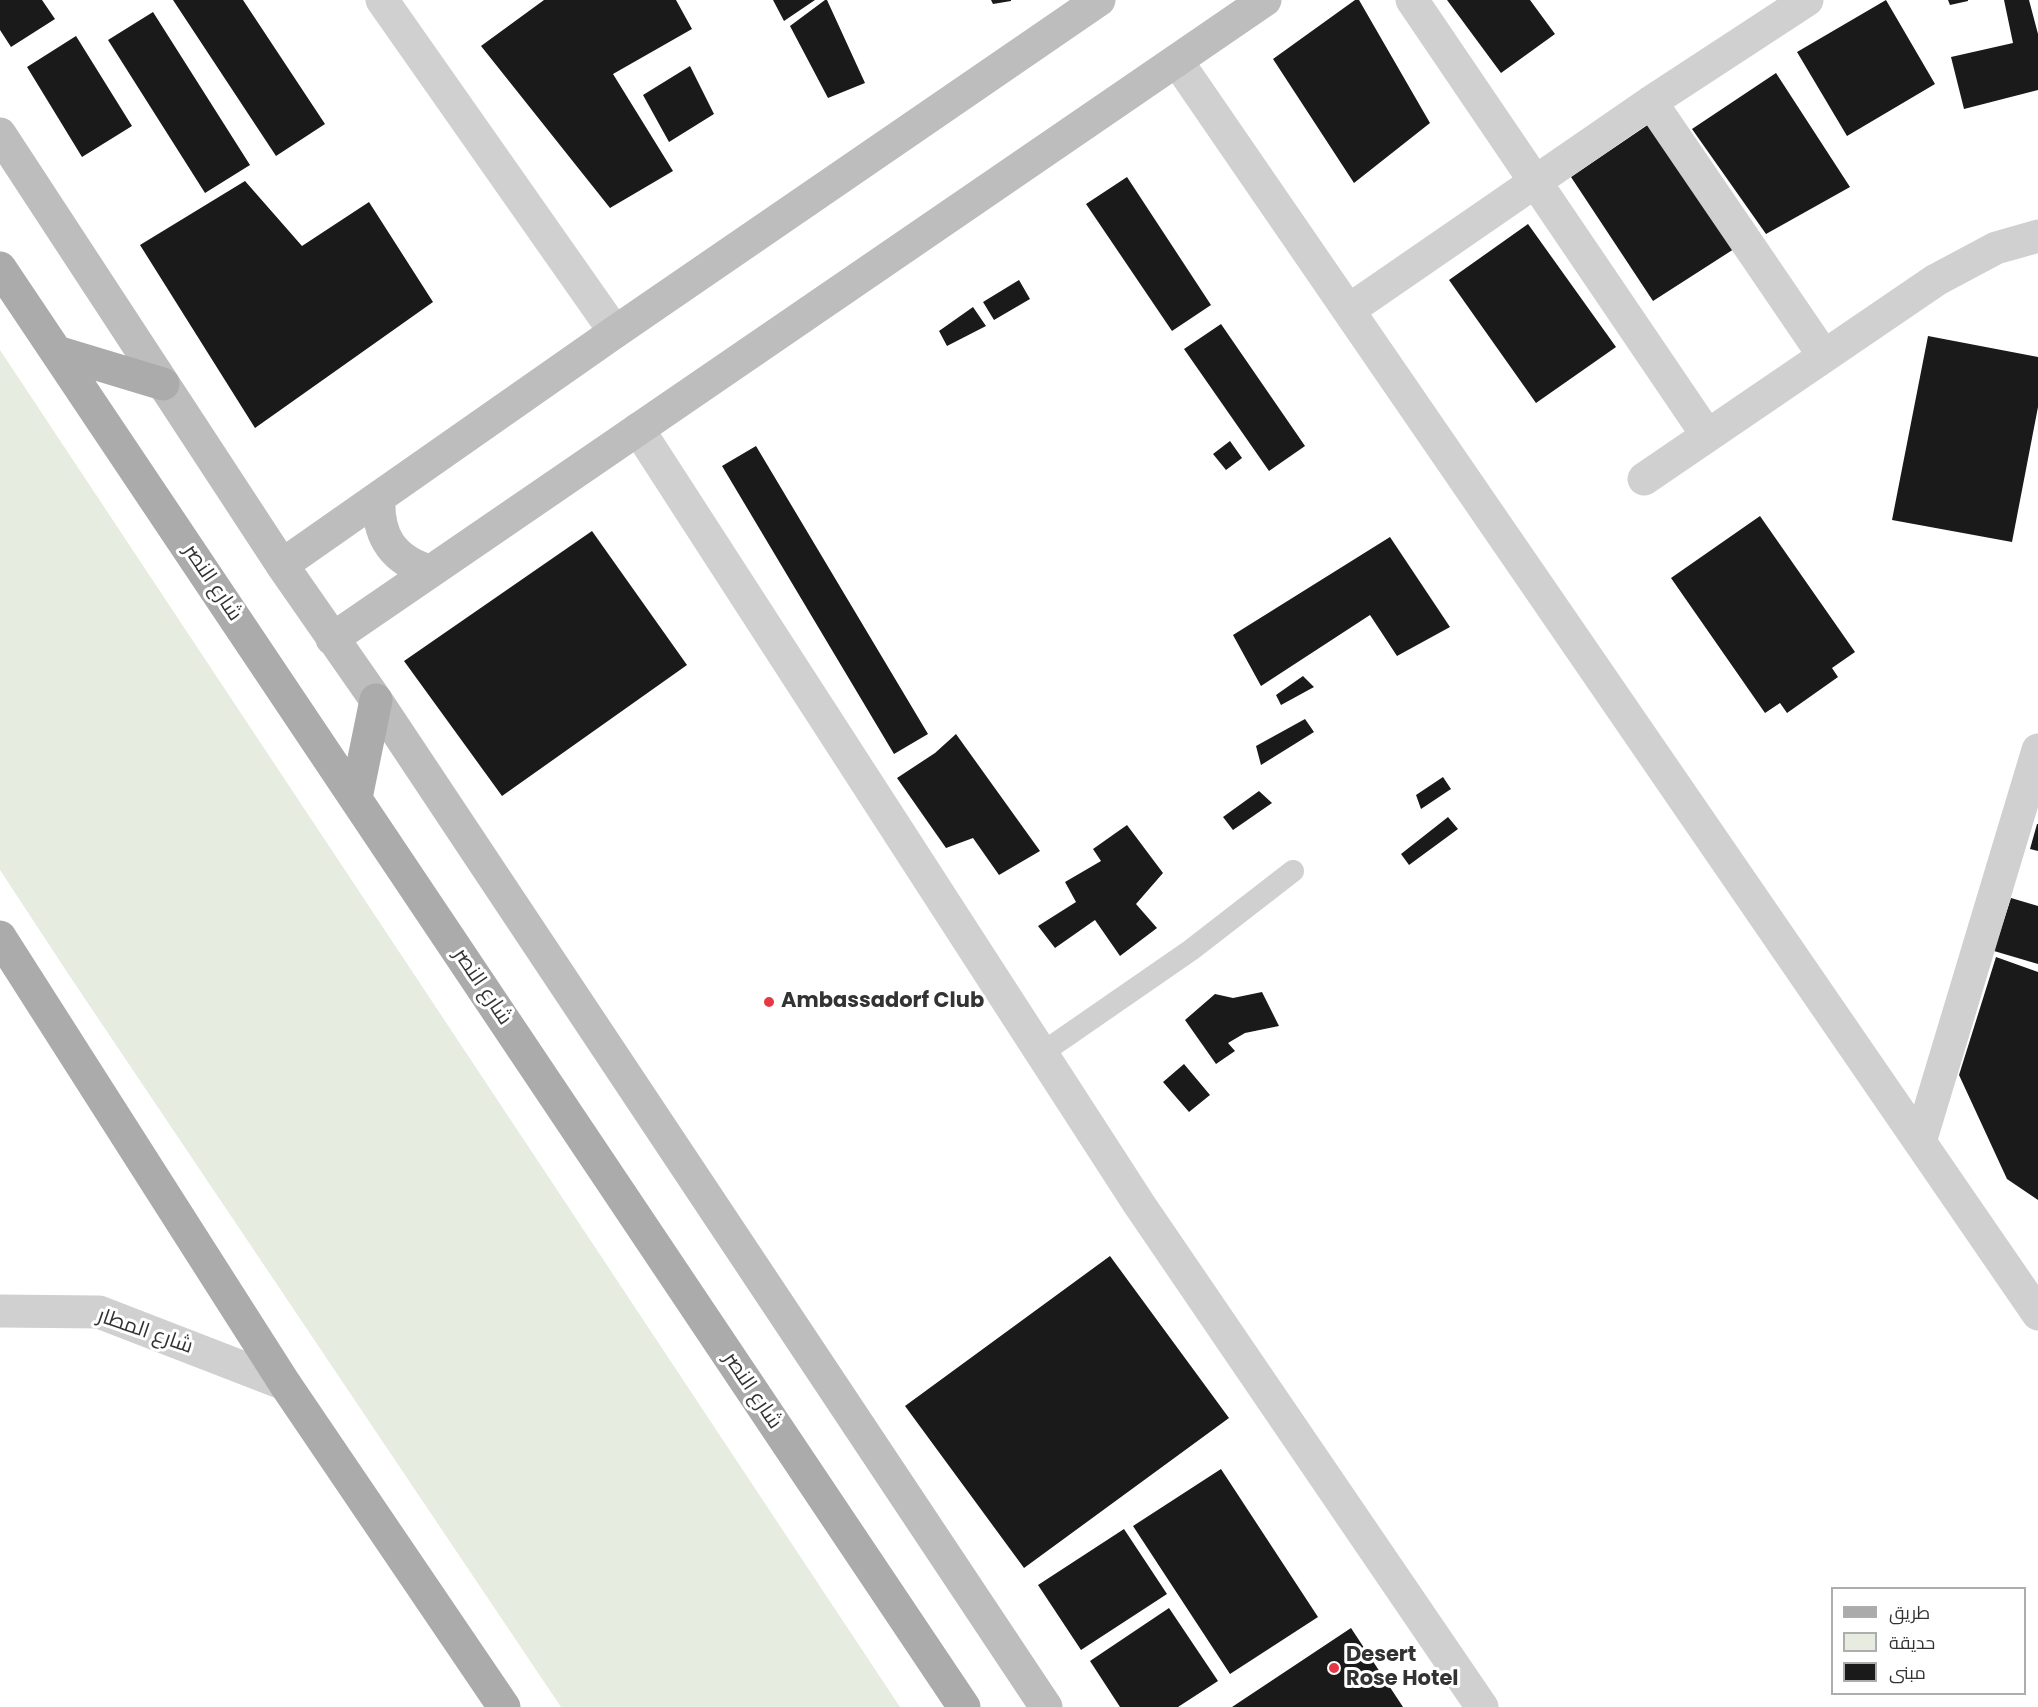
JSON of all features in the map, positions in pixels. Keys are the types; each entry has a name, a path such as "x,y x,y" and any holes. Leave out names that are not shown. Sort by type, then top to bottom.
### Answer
{"main road":[{"name":"شارع النصر","path":"0,268 963,1707"},
{"path":"57,352 163,384"},
{"path":"356,798 376,700"},
{"path":"0,937 285,1384 504,1707"}],"street":[{"path":"382,0 615,332"},
{"path":"282,565 615,332 1099,0"},
{"path":"332,639 1265,0"},
{"path":"1412,0 1707,435"},
{"path":"1348,310 1651,102 1807,0"},
{"path":"1177,61 2038,1314"},
{"path":"1651,102 1824,356"},
{"path":"0,134 282,565 376,700 1046,1707"},
{"path":"1644,479 1936,280 1996,248 2038,236"},
{"path":"638,429 1146,1214 1482,1707"},
{"path":"379,497 378,513 381,530 389,544 413,566 429,571"},
{"path":"1920,1142 2038,750"},
{"name":"شارع المطار","path":"0,1311 99,1312 285,1384"}],"lane":[{"path":"1042,1053 1191,950 1293,871"}],"green space":[{"path":"0,350 900,1707 561,1707 71,978 0,870"}],"building":[{"path":"0,0 42,0 55,19 11,47 0,30"},
{"path":"173,0 243,0 325,124 276,156"},
{"path":"544,0 676,0 692,29 613,74 673,171 610,208 481,46"},
{"path":"773,0 815,0 784,21"},
{"path":"827,0 865,83 828,98 790,26"},
{"path":"991,0 1011,0 1011,1 993,4"},
{"path":"1355,0 1359,0 1430,123 1354,183 1273,59"},
{"path":"1447,0 1530,0 1555,34 1501,73"},
{"path":"1886,0 1935,84 1847,136 1797,52"},
{"path":"1948,0 1968,0 1968,1 1950,5"},
{"path":"2004,0 2029,0 2038,34 2038,90 1964,109 1951,57 2013,43"},
{"path":"153,12 250,165 205,193 108,40"},
{"path":"76,36 132,126 82,157 27,67"},
{"path":"690,66 714,114 669,142 643,95"},
{"path":"1776,73 1850,187 1766,234 1692,129"},
{"path":"1649,124 1734,249 1653,301 1571,177"},
{"path":"1127,177 1211,305 1172,331 1086,204"},
{"path":"245,181 302,246 369,202 433,302 255,428 140,245"},
{"path":"1528,224 1616,347 1536,403 1449,280"},
{"path":"1019,280 1030,299 994,320 983,302"},
{"path":"973,307 986,326 947,346 939,331"},
{"path":"1221,324 1305,446 1269,471 1184,349"},
{"path":"1928,336 2038,357 2038,407 2012,542 1892,520"},
{"path":"1230,441 1242,458 1226,470 1213,454"},
{"path":"756,446 928,734 894,754 722,466"},
{"path":"1760,516 1855,652 1832,668 1838,677 1787,713 1780,703 1765,713 1671,578"},
{"path":"592,531 687,665 502,796 404,661"},
{"path":"1390,537 1450,627 1397,656 1370,615 1261,686 1233,635"},
{"path":"1303,676 1314,687 1281,705 1276,695"},
{"path":"1305,719 1314,732 1261,765 1256,746"},
{"path":"956,734 1040,851 999,875 973,838 946,848 897,778 935,753"},
{"path":"1443,777 1451,789 1421,809 1416,795"},
{"path":"1259,791 1272,803 1233,830 1223,817"},
{"path":"1448,817 1458,829 1409,865 1401,854"},
{"path":"2038,824 2038,851 2030,849"},
{"path":"1127,825 1163,873 1136,904 1157,928 1120,956 1095,920 1055,948 1038,926 1076,902 1065,882 1101,861 1093,849"},
{"path":"2011,898 2038,906 2038,964 1994,951"},
{"path":"1996,957 2038,972 2038,1200 2007,1179 1959,1075"},
{"path":"1262,992 1279,1026 1245,1033 1228,1043 1235,1051 1216,1064 1185,1020 1215,994 1233,998"},
{"path":"1184,1064 1210,1095 1189,1112 1163,1082"},
{"path":"1110,1256 1229,1418 1024,1568 905,1406"},
{"path":"1221,1469 1318,1617 1230,1674 1133,1526"},
{"path":"1124,1529 1167,1594 1081,1650 1038,1585"},
{"path":"1169,1608 1218,1681 1178,1707 1120,1707 1090,1661"},
{"name":"Desert Rose Hotel","path":"1351,1628 1403,1707 1232,1707"}],"place":[{"name":"Ambassadorf Club","path":"769,1002"},
{"name":"Desert Rose Hotel","path":"1334,1668"}]}
